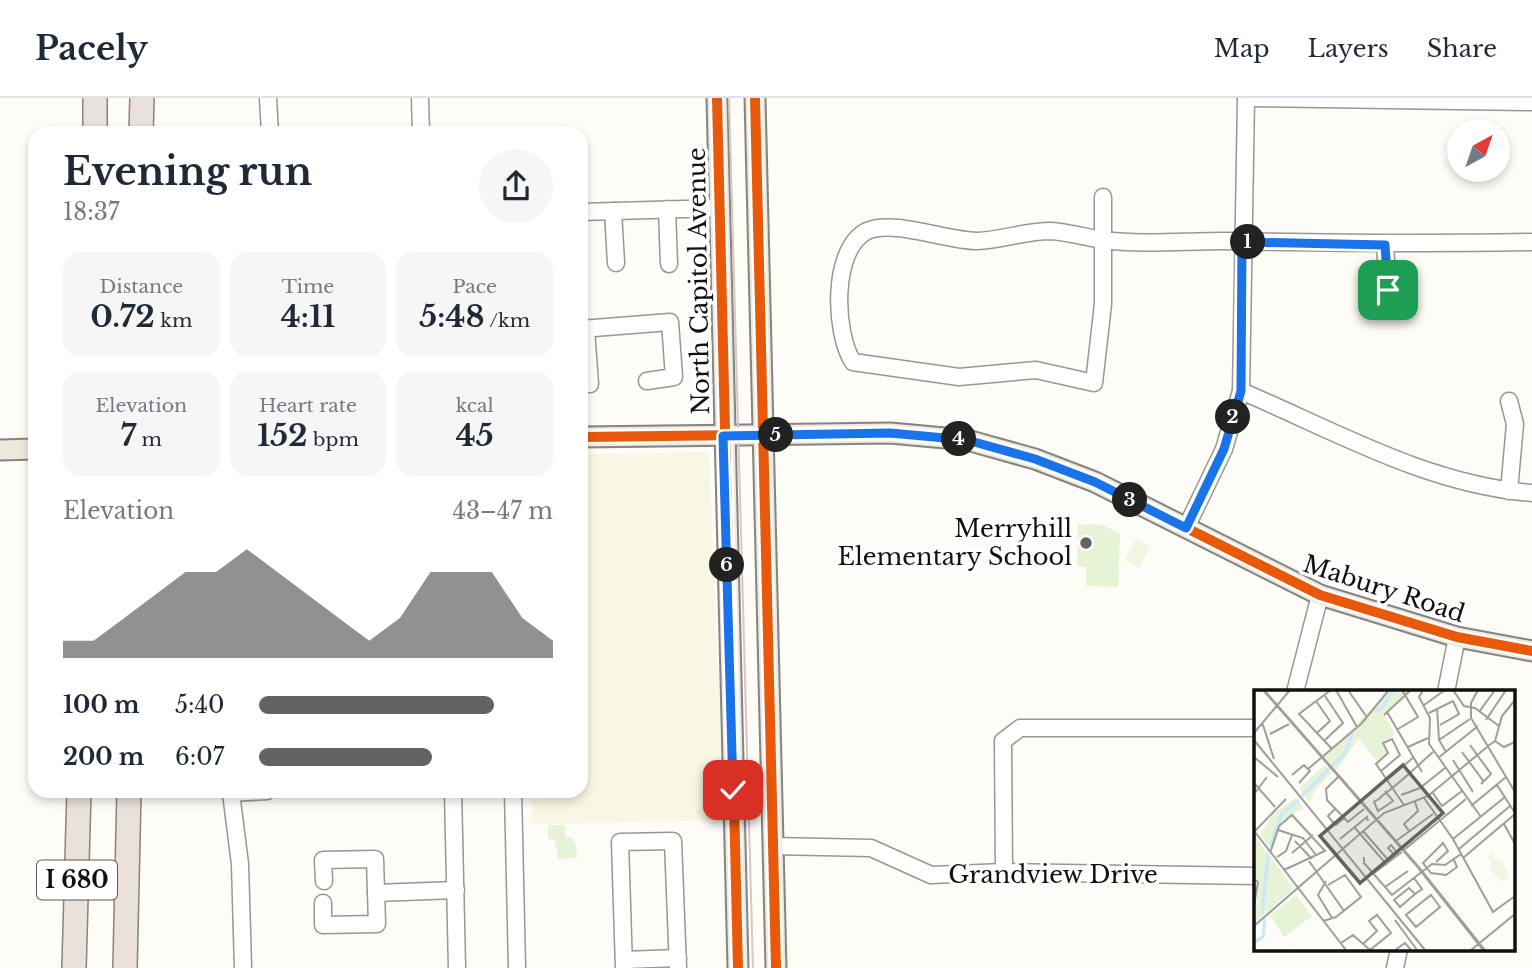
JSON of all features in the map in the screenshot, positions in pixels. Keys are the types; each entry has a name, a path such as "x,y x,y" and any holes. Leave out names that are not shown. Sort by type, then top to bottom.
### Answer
{"highway":[{"path":"95,98 95,126"},
{"path":"141,126 142,98"},
{"name":"I 680","path":"74,968 79,798"},
{"name":"I 680","path":"125,968 129,798"}],"main road":[{"name":"North Capitol Avenue","path":"717,98 723,436 738,968"},
{"path":"755,98 776,968"},
{"name":"Mabury Road","path":"588,437 890,433 967,440 1035,459 1095,482 1320,595 1457,637 1532,651"},
{"path":"0,450 28,449"}],"street":[{"path":"268,98 270,126"},
{"path":"420,98 421,126"},
{"path":"1186,528 1224,449 1241,391 1246,98 1532,102"},
{"path":"1103,197 1102,240 1102,304 1094,383 1036,370 960,377 935,375 853,362 847,353 840,309 842,275 851,244 870,229 911,231 960,241 996,240 1048,231 1102,240 1385,245 1532,242"},
{"path":"588,212 719,208"},
{"path":"667,209 669,264"},
{"path":"613,211 616,263"},
{"path":"1385,245 1388,290"},
{"path":"588,329 670,322 674,377 647,381"},
{"path":"588,366 588,384"},
{"path":"1241,391 1403,464 1509,491 1532,493"},
{"path":"1509,401 1516,424 1509,491"},
{"path":"1295,690 1320,595"},
{"path":"1446,690 1457,637"},
{"path":"1004,872 1003,741 1011,732 1020,728 1254,728"},
{"path":"231,798 240,864 243,968"},
{"path":"453,798 457,968"},
{"path":"513,798 517,968"},
{"path":"673,841 678,963 624,964 620,842 673,841"},
{"name":"Grandview Drive","path":"773,846 871,848 931,875 1004,872 1254,876"},
{"path":"323,903 323,925 377,923 375,859 323,860 324,881"},
{"path":"376,893 456,890"},
{"path":"1395,968 1399,950"}],"shaded area":[{"path":"709,452 724,820 532,824 531,798 588,798 588,454"}],"green space":[{"path":"1078,524 1103,525 1120,534 1118,587 1086,586 1086,567 1077,566"},
{"path":"1136,539 1150,547 1139,568 1125,560"},
{"path":"548,825 565,825 565,837 571,837 576,844 577,858 558,859 555,841 548,838"}],"tram line":[{"path":"729,98 753,968"}],"cycle path":[{"path":"717,98 738,968"},
{"path":"755,98 776,968"},
{"path":"588,437 890,433 967,440 1035,459 1095,482 1320,595 1457,637 1532,651"}],"place":[{"name":"Merryhill Elementary School","path":"1086,543"}],"route":[{"path":"733,790 723,436 890,433 967,440 1035,459 1095,482 1186,528 1224,449 1241,391 1242,242 1385,245 1388,290"}]}
